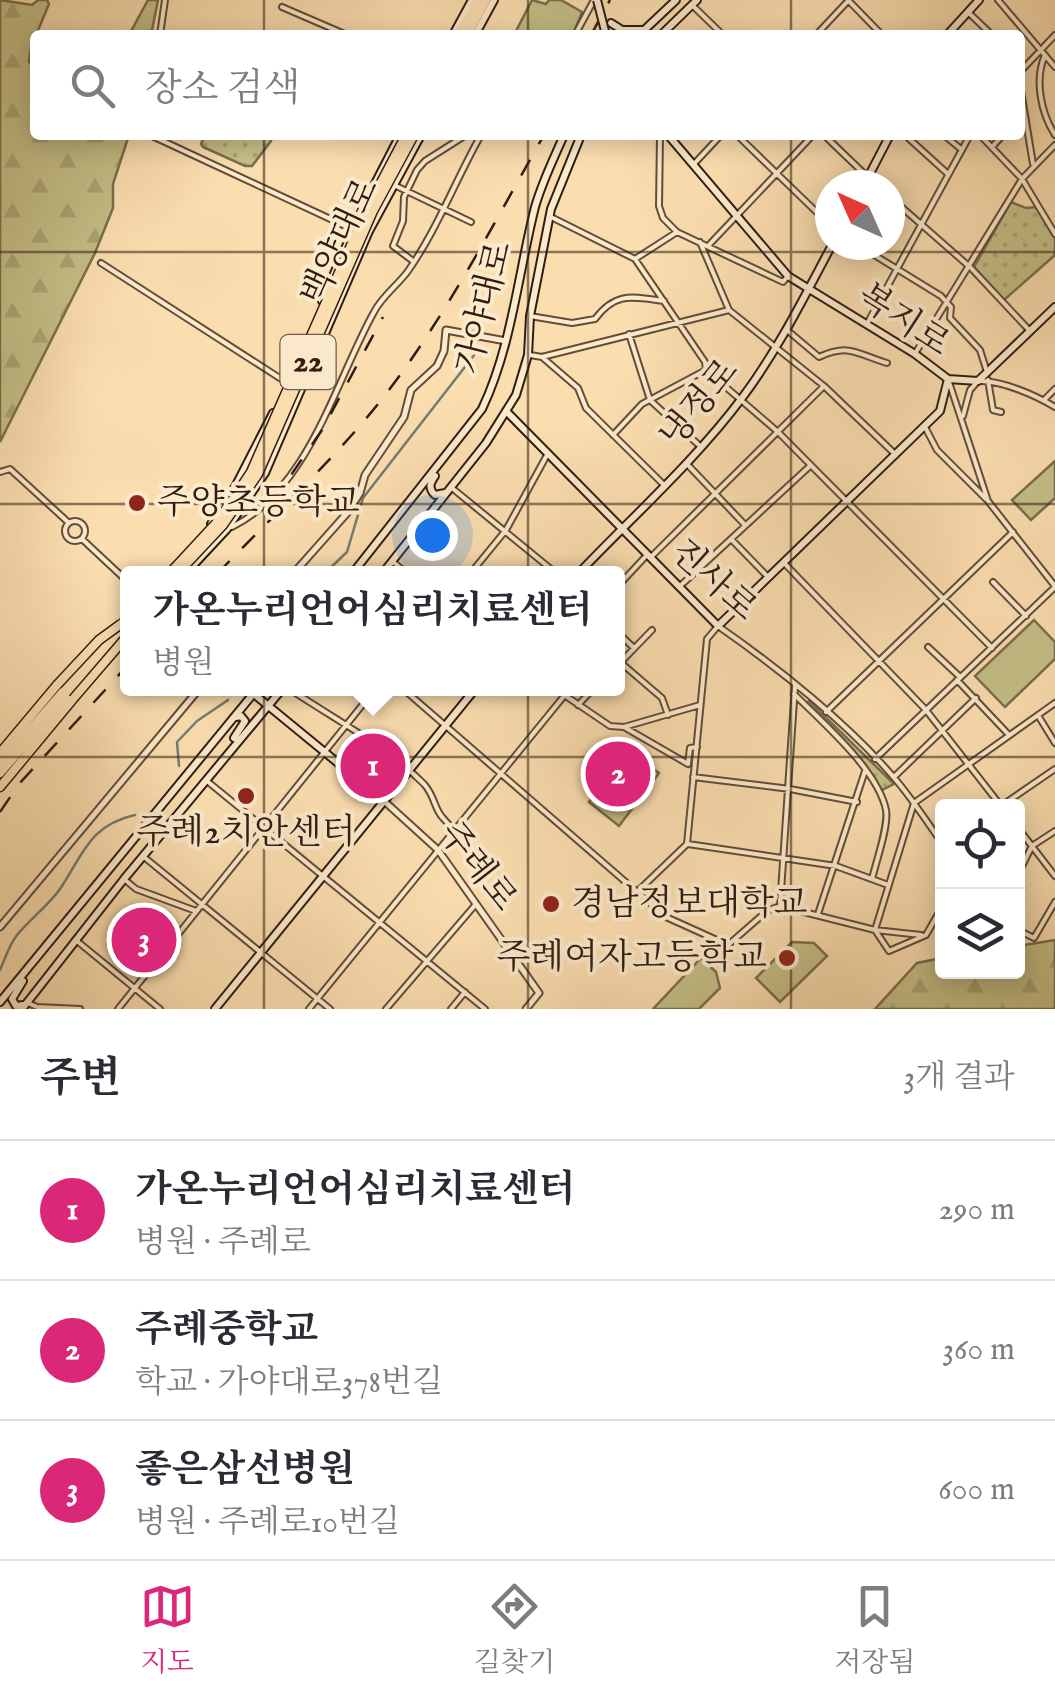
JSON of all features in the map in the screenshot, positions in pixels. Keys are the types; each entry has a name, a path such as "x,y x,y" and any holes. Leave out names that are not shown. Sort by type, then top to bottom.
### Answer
{"highway":[{"path":"459,30 475,0"},
{"path":"474,30 490,0"},
{"name":"22","path":"175,566 219,520 251,472 401,140"},
{"name":"22","path":"185,566 224,525 258,474 374,210 411,140"},
{"path":"0,758 99,640 120,624"},
{"path":"0,776 120,627"},
{"path":"0,786 120,644"}],"main road":[{"path":"596,0 605,30"},
{"path":"644,30 676,0"},
{"path":"951,30 978,0"},
{"path":"666,30 695,2"},
{"path":"601,14 611,24 628,30"},
{"name":"백양대로","path":"174,566 224,507 260,441 353,230 400,140"},
{"name":"백양대로","path":"192,566 227,529 264,473 367,236 418,140"},
{"name":"가야대로","path":"358,566 452,450 482,409 493,386 536,204 562,140"},
{"name":"가야대로","path":"388,566 516,394 528,355 530,316 549,216 579,140"},
{"name":"복지로","path":"669,140 788,276 915,354 948,379"},
{"path":"872,170 887,140"},
{"name":"냉정로","path":"585,566 686,464 741,399 777,347 824,260"},
{"path":"718,626 940,411 948,379 978,381 987,376 1055,307"},
{"name":"진사로","path":"506,412 718,626"},
{"path":"448,490 435,494 430,486 452,450"},
{"path":"0,776 120,644"},
{"path":"0,1002 249,696"},
{"name":"주례로","path":"259,696 384,800"},
{"path":"24,974 12,999 16,1006 25,1006 230,749 278,696"},
{"path":"214,1009 469,696"},
{"path":"230,749 245,725 242,716 234,718"}],"street":[{"path":"161,30 165,0"},
{"path":"578,30 596,0"},
{"path":"821,30 848,0 877,30"},
{"path":"998,0 1024,30"},
{"path":"695,2 719,30"},
{"path":"282,7 335,30"},
{"path":"967,11 987,30"},
{"path":"1025,32 1055,66"},
{"path":"1025,63 1055,35"},
{"path":"1045,56 1039,69 1043,109 1055,135"},
{"path":"1025,125 1034,167"},
{"path":"161,140 367,236"},
{"path":"414,262 393,246 403,221 406,191 425,161 458,140"},
{"path":"227,529 247,520 305,455 376,307 414,262 478,140"},
{"path":"664,140 659,206 664,218 677,232 783,282 788,276"},
{"path":"693,165 716,140"},
{"path":"742,140 815,211"},
{"path":"708,246 808,140"},
{"path":"828,140 855,170"},
{"path":"910,140 948,174"},
{"path":"950,140 962,150"},
{"path":"866,325 967,140"},
{"path":"985,140 1022,178 1055,234"},
{"path":"992,147 998,140"},
{"path":"915,354 971,268 1022,178 1055,148"},
{"path":"394,184 471,222"},
{"path":"905,210 971,268 1029,330"},
{"path":"549,216 635,259 706,362 706,370"},
{"path":"635,259 677,232"},
{"path":"700,242 729,310 824,386 896,454"},
{"path":"884,260 951,307 950,318 980,350 993,410 1001,412"},
{"path":"101,263 302,392"},
{"path":"530,316 572,323 595,319 606,305 620,298 664,301"},
{"path":"528,355 542,357 729,310"},
{"path":"300,566 360,493 365,474 404,418 412,390 436,366 444,351 446,330 506,341"},
{"path":"787,330 819,356 850,348 887,363"},
{"path":"629,334 650,400 701,447"},
{"path":"542,357 578,388 586,408 664,485"},
{"path":"613,435 650,400 706,370"},
{"path":"706,370 812,464 992,648"},
{"path":"987,376 1055,408"},
{"name":"복지로","path":"948,379 988,500 1055,587"},
{"path":"962,420 966,400 978,381"},
{"path":"625,579 824,386"},
{"path":"1044,400 1055,389"},
{"path":"925,427 937,450 988,500"},
{"path":"477,566 506,530 547,455"},
{"path":"686,464 745,525"},
{"path":"679,587 812,464"},
{"path":"0,472 10,468 68,524"},
{"path":"448,490 506,530 548,566"},
{"path":"68,524 82,524 82,539 68,539 68,524"},
{"path":"826,712 1013,532"},
{"path":"82,539 120,575"},
{"path":"731,539 768,577"},
{"path":"392,561 398,566"},
{"path":"784,562 926,710 996,799"},
{"path":"992,582 1026,616"},
{"path":"875,759 1055,587"},
{"path":"638,891 687,844 708,639 718,626"},
{"name":"진사로","path":"718,626 762,657 826,712 894,777 935,833"},
{"path":"625,657 652,630"},
{"path":"625,640 634,648"},
{"path":"928,646 1009,734"},
{"path":"625,668 662,698 668,715"},
{"path":"780,906 796,686"},
{"path":"794,694 875,784 886,812 872,879"},
{"path":"0,927 193,696"},
{"path":"299,696 408,770 434,795 438,812 480,868"},
{"path":"118,1009 370,696"},
{"path":"411,696 666,916 728,944 766,911 780,906 876,930 926,935"},
{"path":"309,1009 564,696 610,726 624,726 700,704"},
{"path":"578,705 586,696"},
{"path":"894,777 976,698"},
{"path":"935,919 926,935 889,951 876,930 914,803 1055,703"},
{"path":"1038,715 1055,742"},
{"path":"624,726 688,764 690,748 697,747"},
{"path":"1012,799 1055,770"},
{"path":"818,915 865,771"},
{"path":"694,777 856,802"},
{"path":"205,780 485,1009"},
{"name":"주례로","path":"384,800 438,850 539,994 526,1009"},
{"path":"1025,860 1032,846 1055,831"},
{"path":"1025,837 1055,876"},
{"path":"687,844 836,866 888,885"},
{"path":"143,856 330,1009"},
{"path":"124,879 136,888 196,911"},
{"path":"1025,934 1034,938 1055,902"},
{"path":"386,1009 476,904"},
{"path":"78,941 160,1009"},
{"path":"0,988 8,994"},
{"path":"452,1009 465,992"},
{"path":"25,1006 80,1009"}],"green space":[{"path":"0,0 32,5 47,0 49,4 38,30 30,30 30,140 127,140 113,184 113,208 95,253 0,442"},
{"path":"148,0 158,0 152,30 132,30"},
{"path":"532,0 546,4 549,0 561,0 582,12 575,30 517,30"},
{"path":"203,140 271,140 252,166 201,144"},
{"path":"1011,202 1026,208 1037,207 1055,238 1055,255 1004,300 974,267"},
{"path":"1055,461 1055,498 1031,520 1012,500"},
{"path":"1034,620 1055,642 1055,659 1005,707 975,676"},
{"path":"809,701 894,784 882,790 806,703"},
{"path":"628,751 659,773 619,826 589,802"},
{"path":"1055,940 1055,1009 875,1009 917,963 935,959 935,979 1025,979 1025,945"},
{"path":"792,942 814,943 827,956 780,1002 756,978"},
{"path":"701,958 716,972 720,988 699,1009 653,1009"}],"waterway":[{"path":"332,566 347,552 363,498 475,354"},
{"path":"179,766 177,742 197,721 228,700"},
{"path":"0,970 14,939 55,895 89,843 107,826 135,815"}],"railway":[{"path":"594,30 610,0"},
{"path":"225,566 337,451 403,371 459,285 541,140"},
{"path":"271,504 322,430 383,317"},
{"path":"0,812 19,784 120,674"}],"place":[{"name":"주양초등학교","path":"137,503"},
{"name":"가온누리언어심리치료센터","path":"373,766"},
{"name":"주례중학교","path":"618,774"},
{"name":"주례2치안센터","path":"246,796"},
{"name":"경남정보대학교","path":"551,904"},
{"name":"좋은삼선병원","path":"144,940"},
{"name":"주례여자고등학교","path":"787,958"}]}
